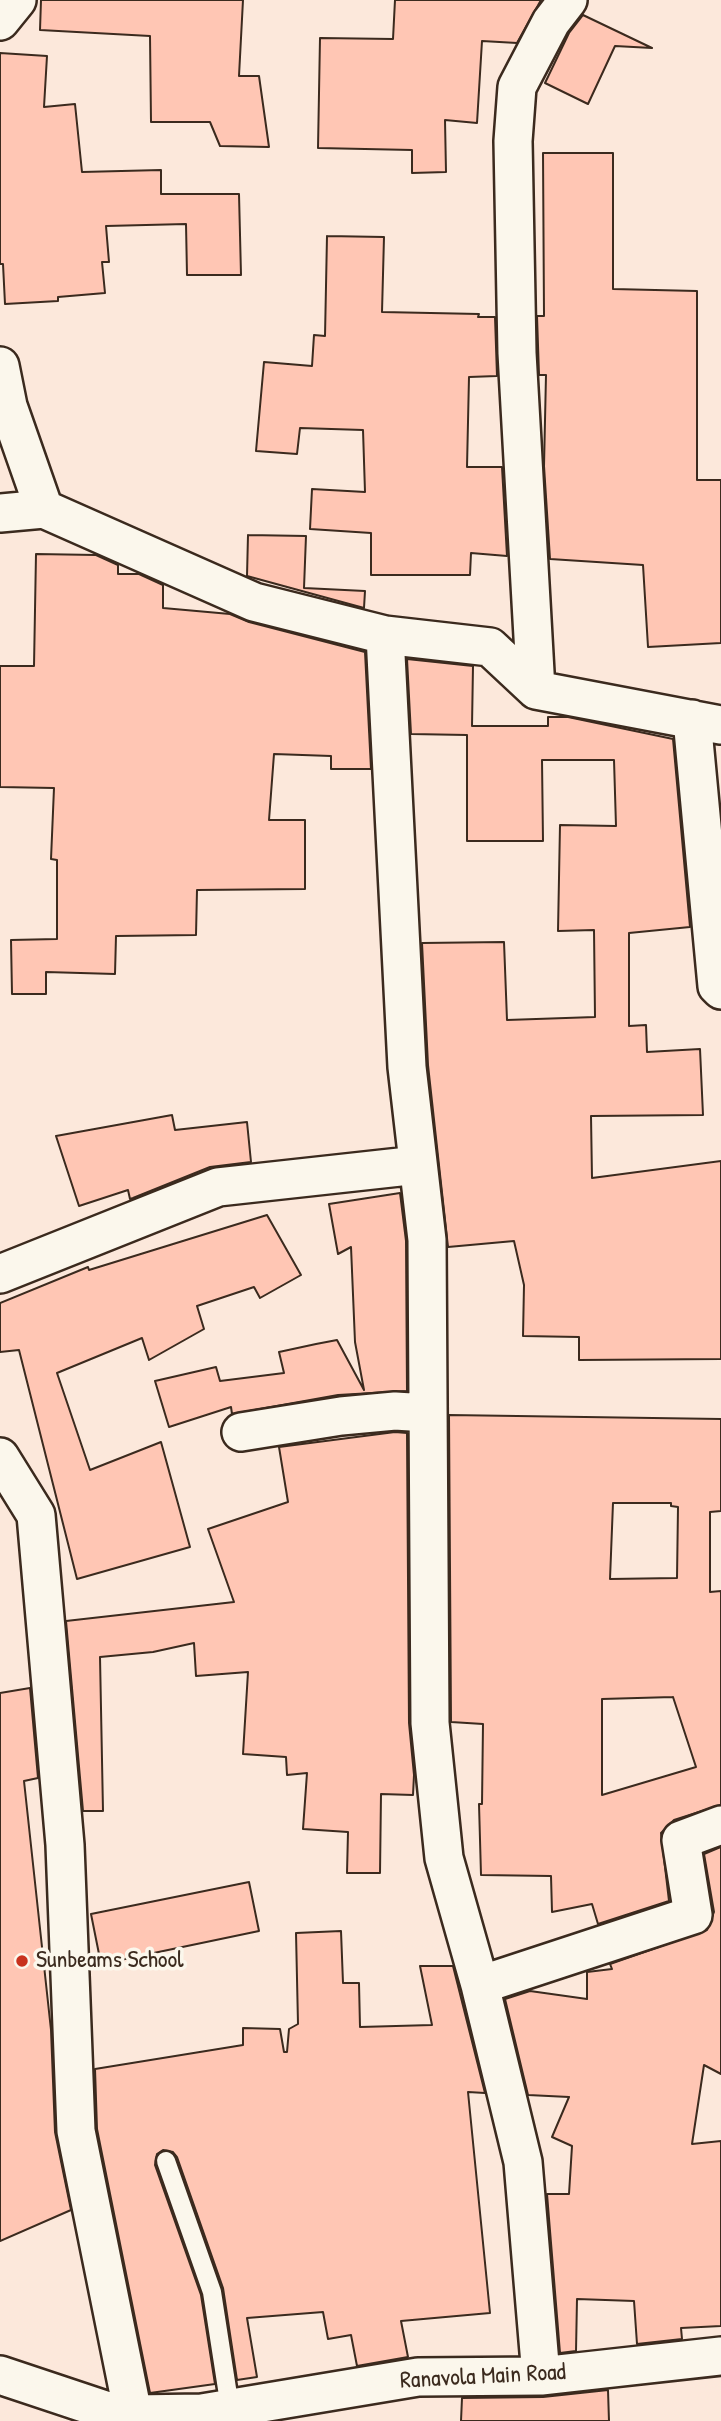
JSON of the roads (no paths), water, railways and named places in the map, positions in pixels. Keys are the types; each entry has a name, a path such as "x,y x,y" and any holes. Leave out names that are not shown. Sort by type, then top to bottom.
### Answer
{"street":[{"path":"0,21 17,0"},
{"path":"536,690 517,353 513,141 517,87 551,22 568,0"},
{"path":"0,366 8,406 44,509"},
{"path":"0,513 44,509 254,602 385,635 490,647 536,690 707,722 717,986 721,990"},
{"path":"385,635 407,1067 426,1240 430,1723 444,1858 480,1985 523,2162 541,2376"},
{"path":"0,1274 218,1187 418,1165"},
{"path":"241,1432 341,1416 395,1411 427,1413"},
{"path":"0,1457 36,1515 65,1845 76,2131 133,2414"},
{"path":"480,1985 693,1915 681,1840 721,1825"},
{"name":"Ranavola Main Road","path":"0,2375 105,2410 133,2414 202,2413 418,2377 541,2376 721,2356"}],"lane":[{"path":"166,2161 212,2292 230,2408"}],"place":[{"name":"Sunbeams School","path":"22,1961"}]}
